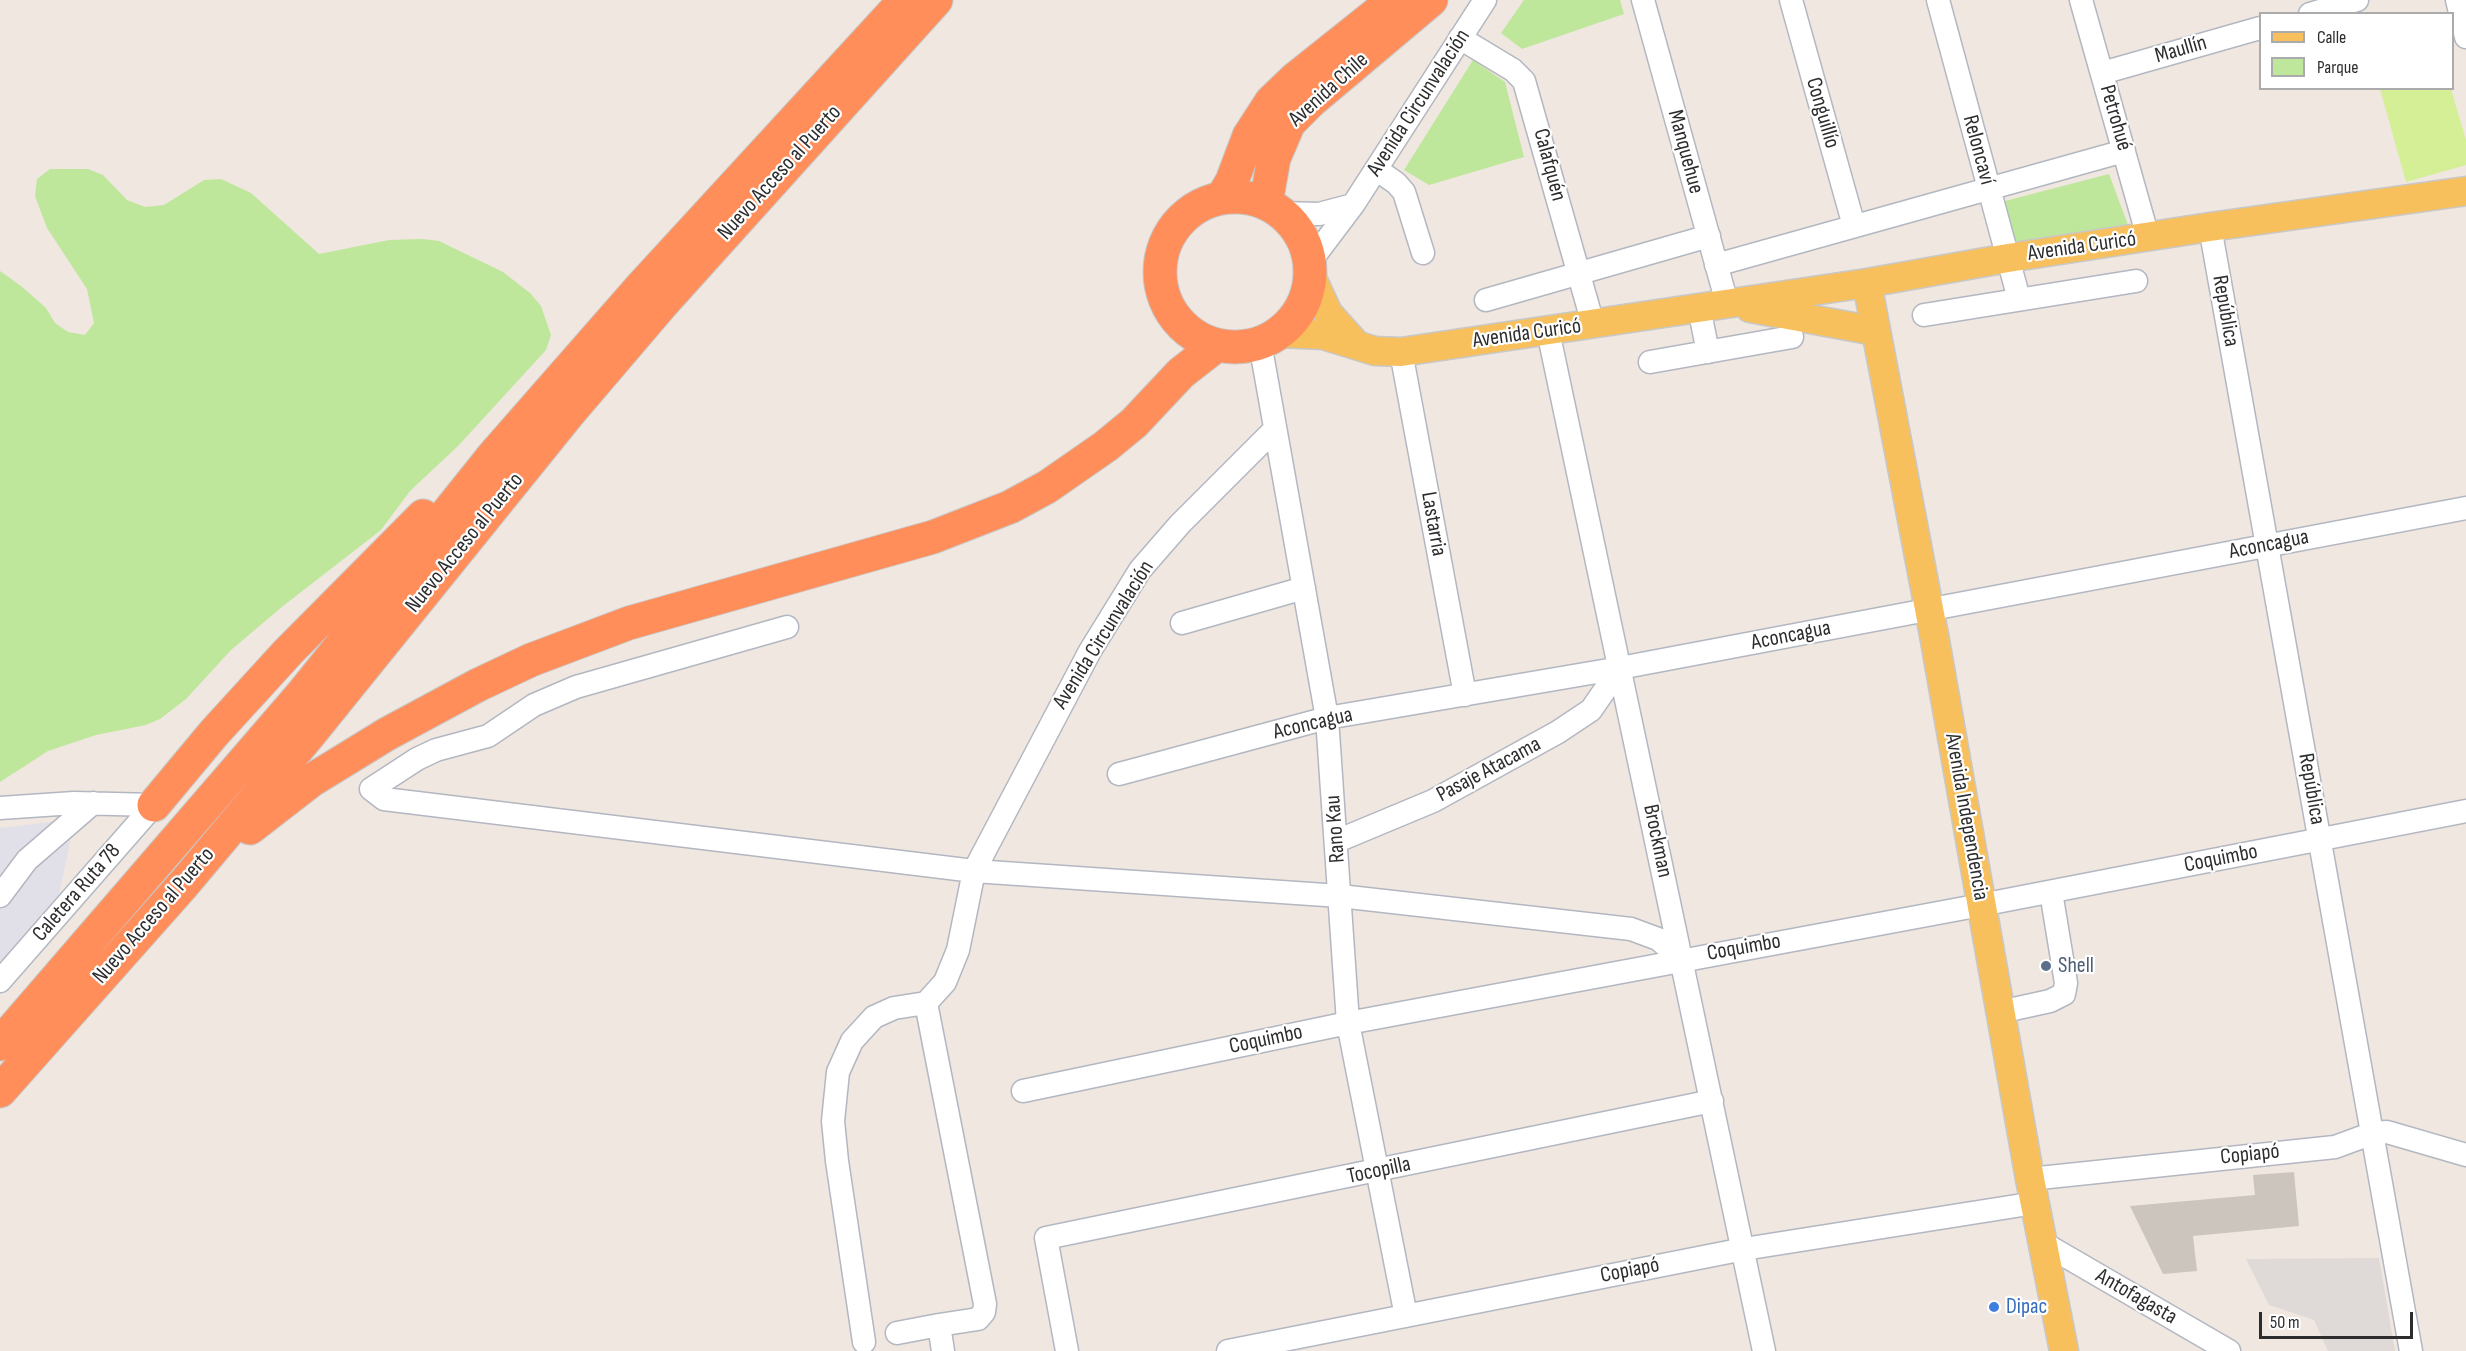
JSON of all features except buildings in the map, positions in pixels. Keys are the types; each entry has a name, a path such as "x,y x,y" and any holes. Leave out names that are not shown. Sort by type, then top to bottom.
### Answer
{"highway":[{"name":"Nuevo Acceso al Puerto","path":"0,1044 303,693 493,456 642,286 905,0"},
{"name":"Nuevo Acceso al Puerto","path":"0,1091 182,886 309,735 569,413 646,322 936,0"},
{"name":"Avenida Chile","path":"1222,198 1232,181 1249,136 1270,102 1294,79 1394,0"},
{"name":"Avenida Chile","path":"1274,208 1274,158 1289,123 1311,101 1431,0"},
{"path":"1222,198 1252,199 1274,208 1301,235 1310,268 1302,307 1269,338 1232,347 1201,340 1175,318 1161,287 1159,270 1168,237 1178,223 1205,203 1222,198"},
{"path":"182,886 261,819 312,780 426,712 531,660 629,622 933,537 1010,507 1054,482 1107,446 1134,423 1181,373 1217,345"},
{"path":"154,805 214,733 288,652 414,524 493,456"}],"main road":[{"name":"Avenida Curicó","path":"1269,338 1323,335 1375,351 1401,352 1867,283 2008,258 2210,227 2466,191"},
{"path":"1310,268 1328,313 1355,343"},
{"name":"Avenida Independencia","path":"1867,283 1929,610 2032,1191 2064,1351"},
{"path":"1727,303 1875,331"}],"street":[{"name":"Avenida Circunvalación","path":"1310,268 1485,0"},
{"name":"Manquehue","path":"1643,0 1727,303"},
{"name":"Conguillío","path":"1791,0 1854,226"},
{"name":"Reloncaví","path":"1938,0 2019,299"},
{"name":"Petrohué","path":"2081,0 2148,237"},
{"path":"2317,12 2357,0"},
{"path":"2457,0 2466,37"},
{"name":"Maullín","path":"2102,73 2259,27"},
{"name":"Calafquén","path":"1460,38 1513,70 1524,81 1593,324"},
{"path":"1716,265 2124,151"},
{"path":"1376,169 1396,183 1404,192 1423,252"},
{"path":"1274,208 1319,214 1353,205"},
{"name":"República","path":"2210,227 2411,1351"},
{"name":"Avenida Curicó","path":"1486,300 1709,236"},
{"name":"Avenida Curicó","path":"1924,315 2136,280"},
{"path":"1699,308 1708,352"},
{"name":"Brockman","path":"1548,331 1764,1351"},
{"path":"1650,363 1792,337"},
{"name":"Rano Kau","path":"1269,338 1275,429 1327,718 1348,1023 1406,1316"},
{"name":"Lastarria","path":"1401,352 1465,695"},
{"name":"Avenida Circunvalación","path":"926,1003 945,982 958,950 974,871 1090,651 1140,570 1180,524 1275,429"},
{"name":"Aconcagua","path":"1119,774 1327,718 1620,668 2466,508"},
{"path":"1182,623 1304,588"},
{"path":"786,627 576,687 534,705 488,736 436,750 417,759 371,789 384,799 974,871 1340,896 1631,929 1658,939 1682,959"},
{"name":"Pasaje Atacama","path":"1337,841 1433,801 1558,732 1591,710 1620,668"},
{"path":"0,808 93,803 154,805"},
{"path":"0,896 27,860 93,803"},
{"name":"Caletera Ruta 78","path":"0,981 154,805"},
{"name":"Coquimbo","path":"1023,1091 1348,1023 2050,892 2466,811"},
{"path":"0,871 27,860"},
{"path":"2000,1012 2050,1001 2064,994 2066,983 2050,892"},
{"path":"864,1342 833,1122 838,1072 852,1041 874,1017 894,1008 926,1003 985,1305 984,1312 978,1319 897,1333"},
{"name":"Tocopilla","path":"1067,1351 1046,1238 1712,1101"},
{"name":"Copiapó","path":"1228,1351 2032,1191 2335,1147 2373,1133 2387,1132 2407,1136 2466,1155"},
{"name":"Antofagasta","path":"2043,1243 2229,1351"},
{"path":"939,1325 943,1351"}],"shaded area":[{"path":"75,819 58,899 0,964 0,828"},
{"path":"2379,1258 2395,1351 2328,1351 2314,1320 2269,1305 2246,1259"}],"green space":[{"path":"1524,0 1620,0 1624,14 1522,49 1501,33"},
{"path":"1473,60 1505,82 1524,157 1429,185 1404,170"},
{"path":"2380,90 2451,90 2466,140 2466,165 2406,182"},
{"path":"50,169 88,169 103,175 127,200 145,207 164,205 204,180 221,179 251,193 319,254 389,240 439,241 503,272 530,293 541,306 551,335 546,350 459,445 410,491 381,530 283,606 231,650 186,699 160,719 146,725 96,735 48,751 0,782 0,271 46,308 55,323 68,332 85,335 94,323 87,289 47,228 35,196 37,179"},
{"path":"2109,174 2131,233 2016,248 2005,201"}],"place":[{"name":"Shell","path":"2046,966"},
{"name":"Dipac","path":"1994,1307"}]}
